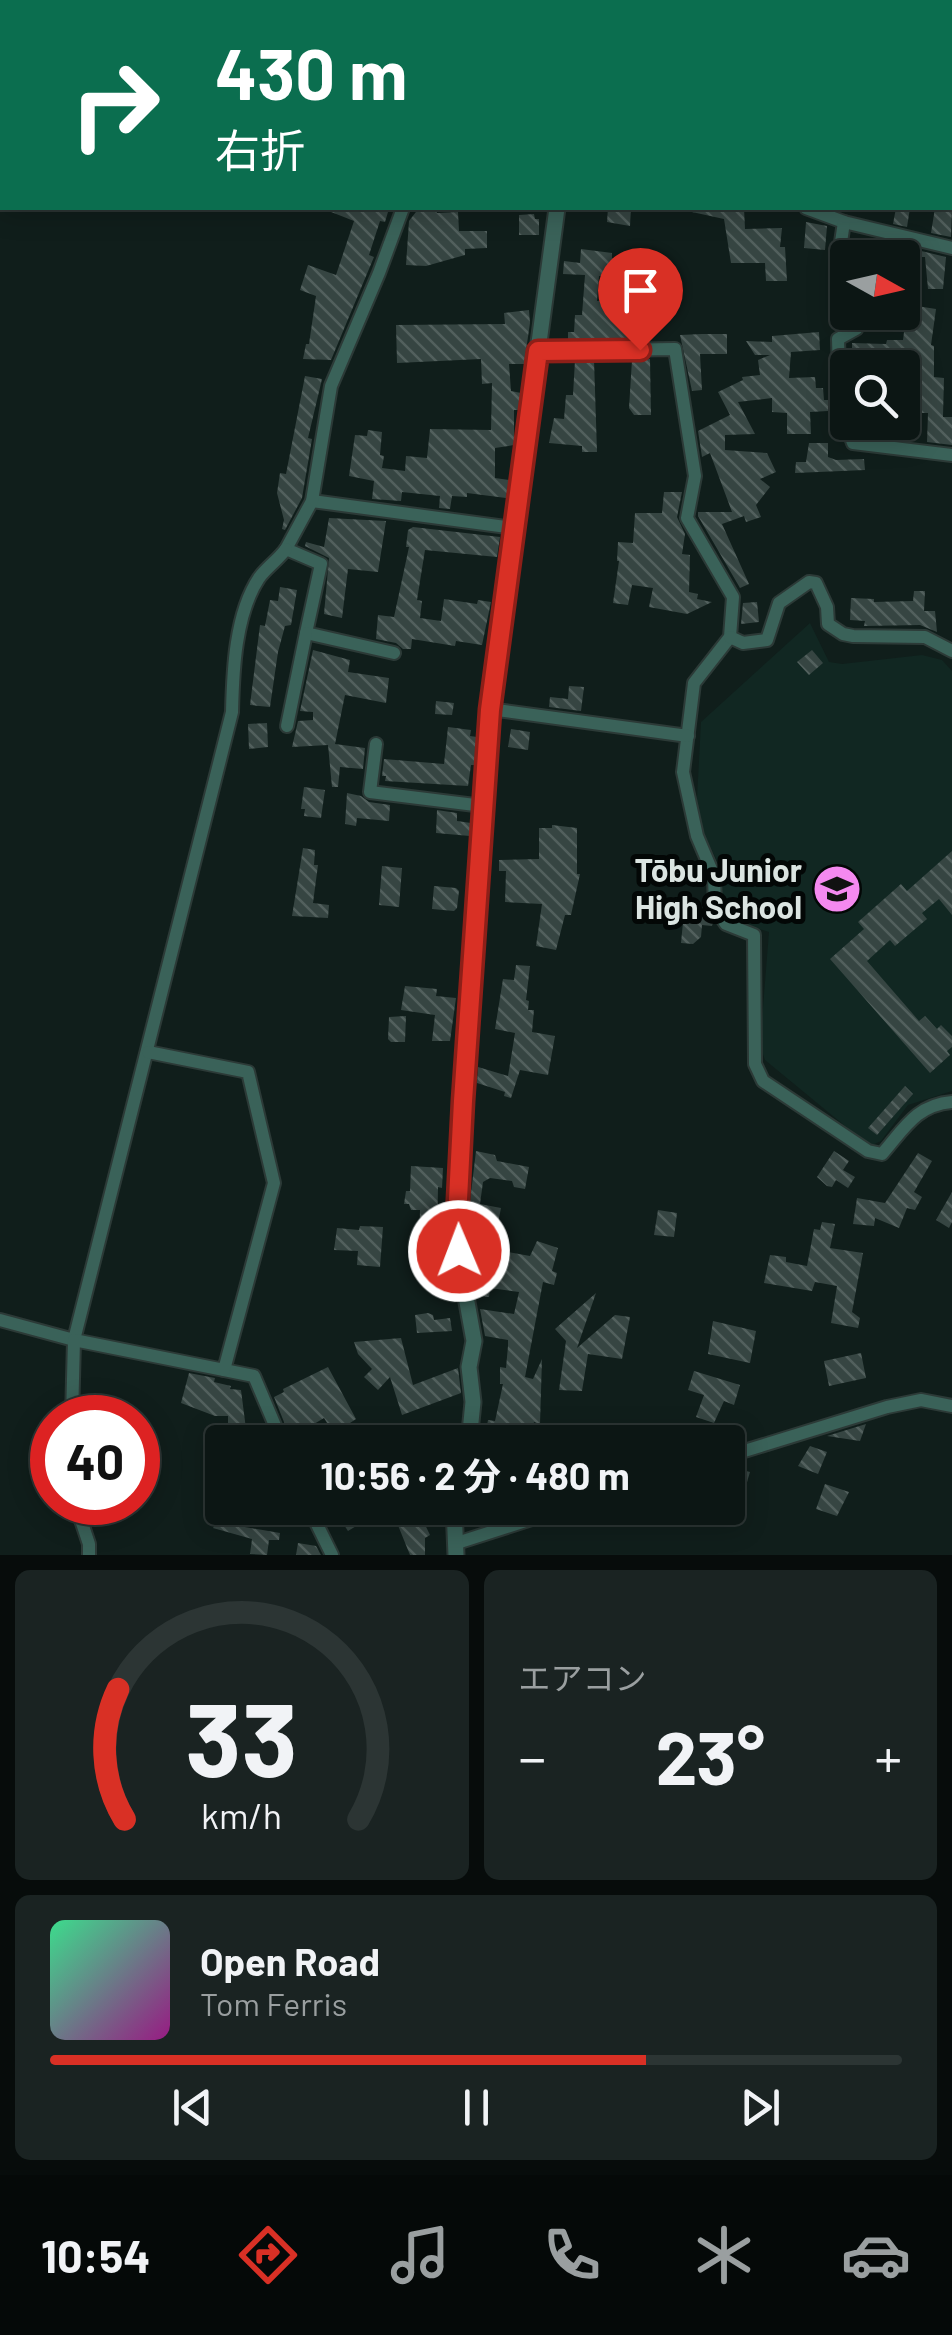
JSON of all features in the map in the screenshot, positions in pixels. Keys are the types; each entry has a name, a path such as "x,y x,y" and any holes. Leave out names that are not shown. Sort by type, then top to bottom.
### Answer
{"street":[{"path":"73,1395 74,1340 232,712 233,661 248,602 260,576 276,564 312,501 331,386 402,210"},
{"path":"472,1425 474,1402 469,1367 474,1341 461,1270 457,1219 483,806 490,710 557,210"},
{"path":"811,210 844,222 952,248"},
{"path":"841,240 844,222"},
{"path":"854,330 838,340 840,407 853,443 952,455"},
{"path":"538,351 675,350 695,476 686,518 732,597 730,637 694,683 682,772 698,836 714,876 716,908 726,924 754,935 755,1064 763,1080 868,1152 882,1154 923,1108 952,1102"},
{"path":"312,501 514,528"},
{"path":"286,548 321,564 287,726"},
{"path":"730,637 743,643 767,640 779,603 809,582 816,582 828,624 843,634 925,637 952,651"},
{"path":"306,633 394,652"},
{"path":"490,710 688,736"},
{"path":"376,744 370,792 483,806"},
{"path":"148,1052 248,1072 274,1183 224,1370"},
{"path":"0,1320 74,1340 254,1376 275,1425"},
{"path":"745,1451 921,1400 952,1406"},
{"path":"83,1525 88,1555"},
{"path":"317,1525 332,1555"},
{"path":"457,1549 521,1525"}],"shaded area":[{"name":"Tōbu Junior High School","path":"810,623 829,662 922,655 942,660 952,671 952,1091 908,1105 881,1141 872,1145 765,1060 760,1045 769,932 730,920 722,907 722,871 696,818 701,722"}],"building":[{"path":"326,210 388,212 385,222 380,221 369,255 374,257 331,360 303,359 316,296 300,290 308,265 336,275 354,221"},
{"path":"417,210 458,212 459,231 487,231 487,248 465,249 465,255 426,266 406,265 409,221"},
{"path":"608,210 631,210 630,226 607,222"},
{"path":"744,210 745,229 782,228 780,247 785,247 787,281 766,281 765,263 731,263 724,219 692,212"},
{"path":"896,210 910,210 907,227 893,224"},
{"path":"935,210 952,210 951,237 931,233"},
{"path":"534,214 539,219 539,235 519,235 519,215"},
{"path":"806,222 827,226 825,250 804,248"},
{"path":"581,249 612,253 612,258 642,260 640,290 647,290 645,318 652,318 651,339 568,341 568,332 574,332 575,315 582,315 585,275 563,274 564,261 580,263","holes":["599,276 626,277 624,299 597,301"]},
{"path":"920,251 946,257 943,289 928,289 925,257 920,257"},
{"path":"920,306 936,309 931,345 934,377 944,378 943,417 952,417 952,445 927,442 928,413 921,413 920,350 852,350 852,343 903,340 904,330 920,330"},
{"path":"529,310 524,364 509,364 511,391 521,393 519,410 514,410 514,445 495,448 495,478 509,480 506,498 467,493 467,497 452,496 450,509 439,508 440,496 402,492 401,501 372,499 374,481 349,476 355,435 367,436 368,430 382,432 382,468 405,471 406,456 427,458 430,429 491,430 492,383 482,384 481,359 397,363 396,325 505,324 504,313"},
{"path":"819,332 820,350 791,352 789,378 815,377 816,388 823,388 824,400 828,400 828,411 810,412 811,434 787,434 787,413 772,412 772,398 738,402 755,434 725,435 725,450 767,453 776,472 760,479 770,487 756,505 761,517 746,522 744,516 722,524 749,584 740,588 698,516 698,512 732,512 710,453 702,457 698,431 730,415 718,392 743,380 742,377 760,375 758,360 770,355 755,355 746,341 772,342 772,336"},
{"path":"727,334 727,354 700,354 702,390 692,391 680,335"},
{"path":"650,359 651,415 634,415 629,408 632,360"},
{"path":"575,360 594,360 597,452 582,452 582,446 549,443 554,418 564,419 566,395 573,395"},
{"path":"305,376 322,379 308,438 312,439 302,498 285,530 277,493 280,473 286,474"},
{"path":"809,443 828,443 828,457 836,460 864,459 865,470 795,473 796,462 806,462"},
{"path":"664,492 682,492 677,517 685,534 682,554 690,555 689,592 698,594 697,599 712,602 687,614 649,607 653,588 632,585 628,605 613,603 618,542 633,543 635,513 662,513"},
{"path":"329,518 386,521 378,572 348,569 342,618 324,614 329,558 305,546 306,542 324,547"},
{"path":"413,527 500,537 497,557 425,550 417,600 422,601 420,618 441,621 444,599 491,602 482,645 456,641 455,646 412,639 411,649 403,649 396,643 376,639 378,615 394,617 409,547 408,530"},
{"path":"280,587 297,590 291,625 285,626 278,652 270,707 250,705 260,625 265,626 270,600 278,601"},
{"path":"914,591 925,591 924,611 935,611 937,632 920,625 864,626 865,621 850,620 851,598 913,601"},
{"path":"757,602 759,622 741,624 743,603"},
{"path":"313,650 350,660 348,672 389,678 386,703 345,695 335,744 365,748 363,769 340,767 338,787 332,787 328,745 292,747 298,721 313,720 313,712 300,711"},
{"path":"812,650 823,663 809,675 797,662"},
{"path":"569,686 584,687 581,711 549,707 550,697 568,699"},
{"path":"436,701 454,703 452,715 435,714"},
{"path":"267,723 268,747 249,749 248,724"},
{"path":"448,727 471,730 470,736 477,737 475,765 471,765 468,786 385,781 384,759 444,764"},
{"path":"511,729 530,732 528,750 508,747"},
{"path":"304,787 325,790 321,818 304,816"},
{"path":"347,793 390,805 389,821 357,818 356,826 345,824"},
{"path":"437,810 457,813 457,821 471,823 470,836 436,833"},
{"path":"539,828 577,828 580,874 571,915 565,915 556,950 536,946 542,904 505,902 506,871 499,871 499,860 539,859"},
{"path":"303,848 315,850 314,865 318,865 313,903 329,905 328,918 292,916"},
{"path":"952,851 952,915 939,899 922,913 927,919 895,946 890,940 867,961 919,1021 925,1016 937,1029 941,1025 952,1036 952,1047 947,1051 950,1055 930,1073 830,959 864,929 858,922 901,884 907,891"},
{"path":"382,866 402,868 399,907 379,905"},
{"path":"434,886 459,891 454,911 432,909"},
{"path":"684,912 707,914 713,922 712,926 702,925 701,937 693,944 681,943"},
{"path":"516,965 530,966 526,1000 528,1010 534,1010 532,1032 555,1036 548,1075 520,1070 511,1098 504,1096 505,1092 477,1083 478,1067 508,1076 515,1033 495,1029 503,979 514,980"},
{"path":"405,986 437,989 436,996 456,998 450,1041 432,1041 435,1015 401,1010"},
{"path":"406,1016 405,1042 391,1042 389,1017"},
{"path":"905,1086 913,1094 877,1135 868,1128"},
{"path":"476,1151 495,1155 497,1161 529,1167 525,1189 514,1187 512,1181 490,1178 483,1182 480,1204 501,1208 498,1223 468,1218"},
{"path":"834,1151 849,1161 843,1170 855,1177 848,1188 836,1180 832,1187 827,1186 817,1177"},
{"path":"918,1153 932,1161 914,1192 922,1197 915,1210 907,1208 899,1228 875,1218 874,1226 853,1224 857,1198 885,1203"},
{"path":"411,1166 443,1168 442,1188 438,1187 437,1246 419,1244 420,1210 411,1210 409,1204 404,1204 406,1191 410,1191"},
{"path":"952,1192 952,1222 949,1228 936,1220"},
{"path":"658,1210 677,1213 674,1237 654,1235"},
{"path":"822,1222 835,1224 830,1248 863,1253 852,1312 860,1318 858,1328 831,1323 837,1286 815,1282 812,1291 764,1283 770,1255 807,1266 814,1229 820,1230"},
{"path":"360,1226 383,1227 380,1267 357,1265 358,1251 334,1250 337,1228 359,1230"},
{"path":"537,1241 558,1248 552,1271 557,1273 554,1285 543,1282 525,1377 533,1379 542,1359 540,1424 487,1425 488,1420 495,1421 503,1384 500,1367 506,1368 508,1340 485,1336 480,1309 514,1314 519,1292 490,1288 489,1297 477,1296 474,1275 481,1247 530,1256"},
{"path":"596,1293 577,1348 615,1315 630,1317 622,1359 588,1354 582,1391 559,1390 566,1341 555,1329"},
{"path":"428,1313 434,1320 450,1318 452,1331 417,1333 415,1315"},
{"path":"713,1321 756,1331 750,1363 708,1354"},
{"path":"401,1338 413,1385 458,1368 461,1393 402,1415 390,1377 378,1390 364,1377 372,1369 358,1354 354,1342"},
{"path":"861,1353 866,1378 829,1386 824,1361"},
{"path":"328,1367 356,1419 351,1425 328,1425 324,1418 312,1425 285,1425 274,1397"},
{"path":"694,1371 740,1385 734,1405 724,1401 714,1423 696,1417 704,1395 688,1390"},
{"path":"189,1373 215,1378 214,1382 241,1390 245,1425 228,1425 228,1416 215,1416 181,1403"},
{"path":"866,1424 860,1441 827,1436"},
{"path":"810,1446 827,1452 818,1474 798,1466"},
{"path":"825,1484 849,1492 837,1516 816,1509"},
{"path":"239,1525 280,1533 279,1540 269,1540 267,1555 250,1554 252,1539 213,1528"},
{"path":"398,1525 425,1525 430,1535 425,1538 425,1555 410,1555"},
{"path":"298,1543 316,1546 321,1555 296,1555"}],"place":[{"name":"Tōbu Junior High School","path":"837,889"}],"route":[{"path":"459,1251 463,1101 490,710 538,351 640,350"}]}
